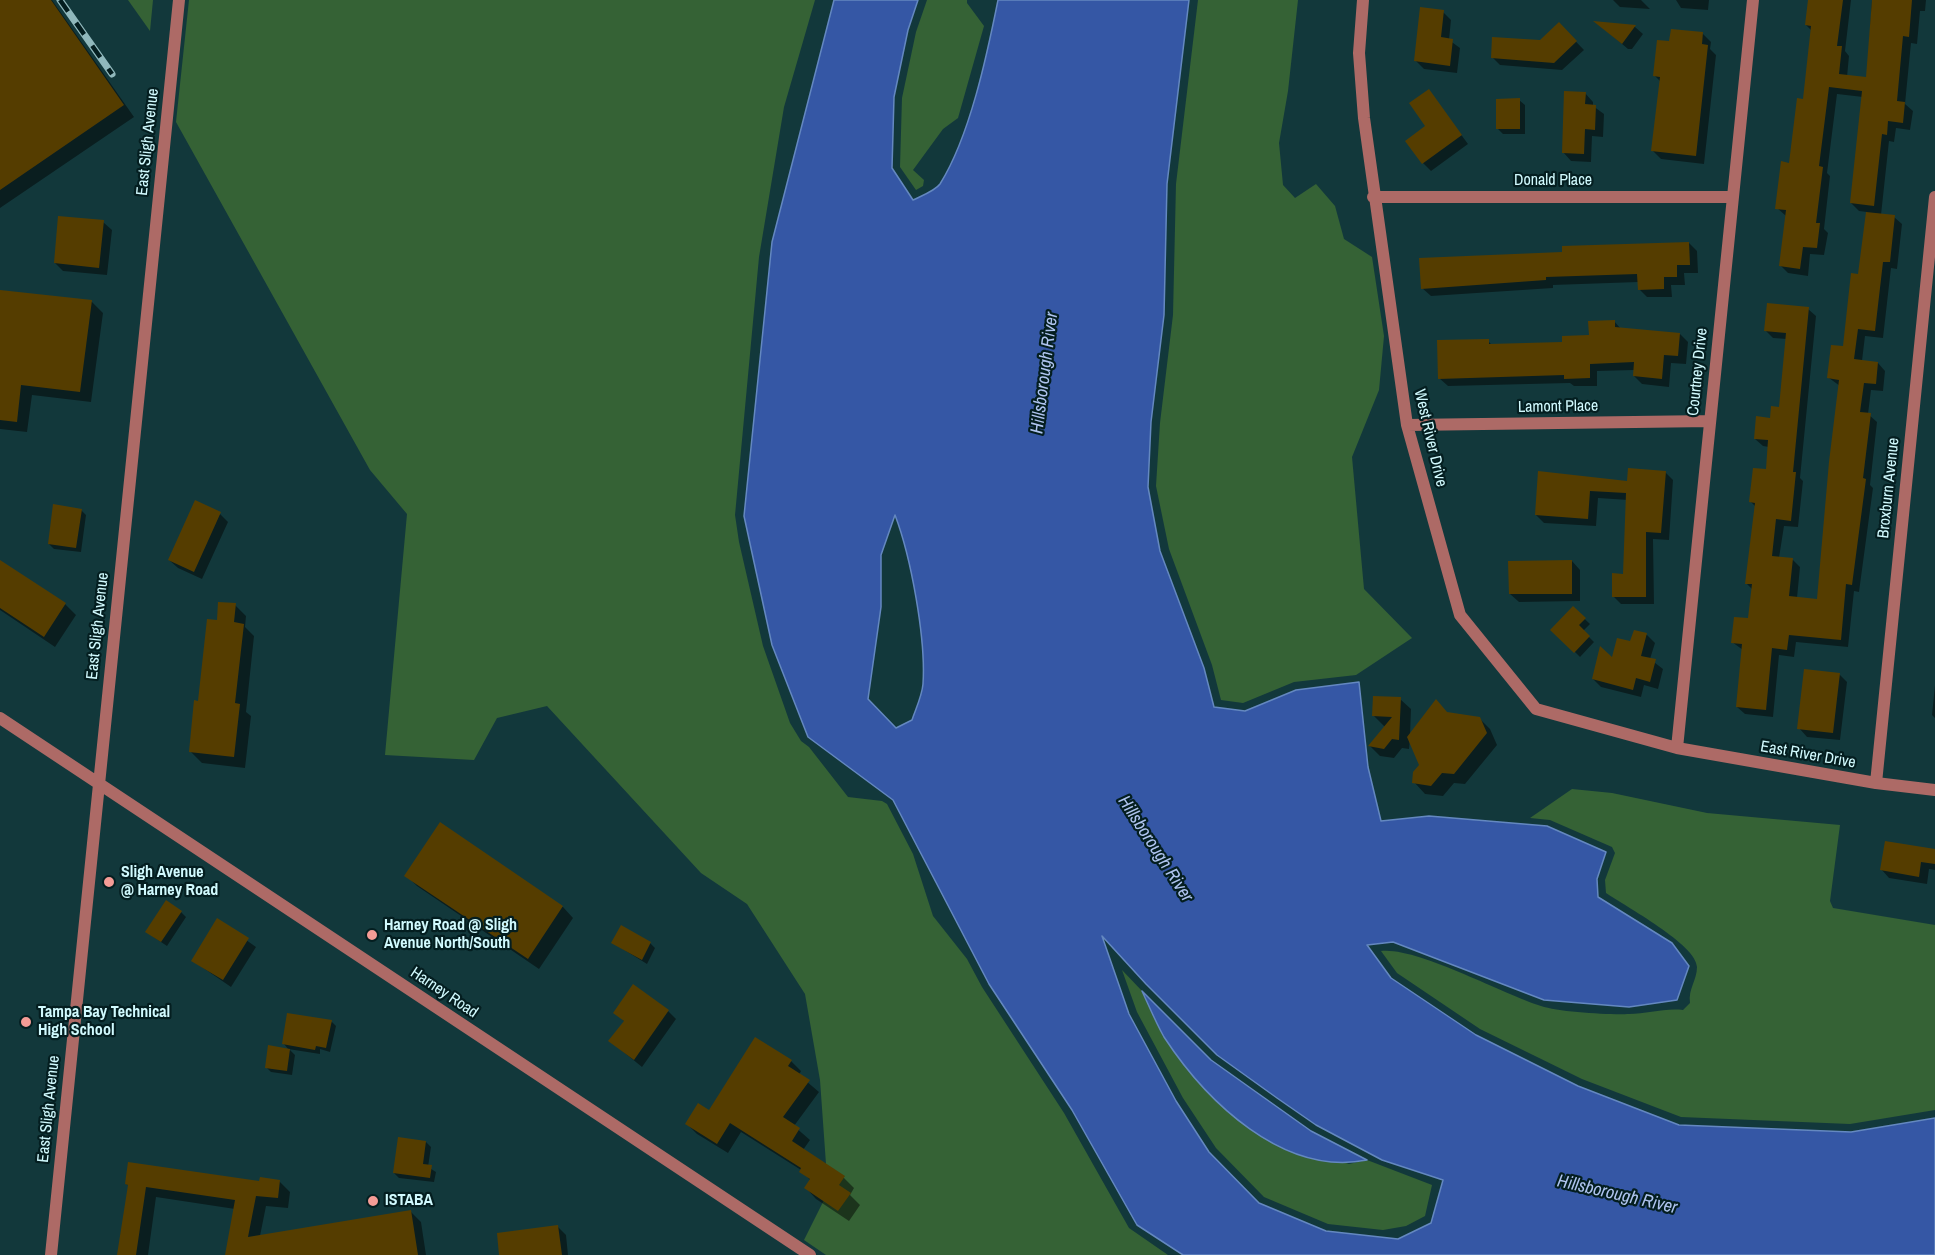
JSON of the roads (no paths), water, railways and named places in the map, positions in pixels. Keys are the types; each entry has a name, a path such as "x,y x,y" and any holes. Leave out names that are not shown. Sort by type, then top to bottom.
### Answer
{"street":[{"name":"East Sligh Avenue","path":"51,1255 179,0"},
{"name":"West River Drive","path":"1363,0 1359,53 1373,197 1407,425 1460,615 1536,709 1677,748"},
{"name":"Courtney Drive","path":"1677,748 1753,0"},
{"name":"Donald Place","path":"1373,197 1733,197"},
{"name":"Broxburn Avenue","path":"1876,783 1935,197"},
{"name":"Lamont Place","path":"1407,425 1710,421"},
{"name":"Harney Road","path":"0,718 810,1255"},
{"name":"East River Drive","path":"1677,748 1876,783 1935,790"}],"water":[{"name":"Hillsborough River","path":"834,0 918,0 908,30 894,97 892,168 913,200 938,187 951,165 976,95 998,0 1189,0 1167,184 1164,315 1151,422 1148,487 1160,551 1204,668 1214,707 1245,711 1296,690 1359,682 1368,767 1381,821 1429,816 1547,826 1606,852 1597,879 1598,897 1672,943 1689,966 1677,1000 1629,1007 1544,1000 1393,942 1367,945 1391,978 1476,1035 1578,1086 1679,1125 1851,1132 1935,1118 1935,1255 1183,1255 1137,1225 1072,1110 989,984 893,800 808,737 772,645 744,516 772,242","holes":["895,515 907,553 916,598 923,666 920,698 912,720 896,728 868,699 881,607 881,555","1102,936 1217,1055 1277,1098 1316,1125 1382,1160 1443,1180 1431,1223 1398,1239 1326,1231 1259,1203 1209,1152 1176,1101 1129,1014"]},
{"path":"1142,991 1211,1060 1311,1131 1367,1160 1336,1162 1306,1157 1277,1145 1250,1129 1225,1109 1181,1061 1164,1037"}],"railway":[{"path":"60,0 112,74"}],"place":[{"name":"Sligh Avenue @ Harney Road","path":"109,882"},
{"name":"Harney Road @ Sligh Avenue North/South","path":"372,935"},
{"name":"Tampa Bay Technical High School","path":"26,1022"},
{"name":"ISTABA","path":"373,1201"}]}
